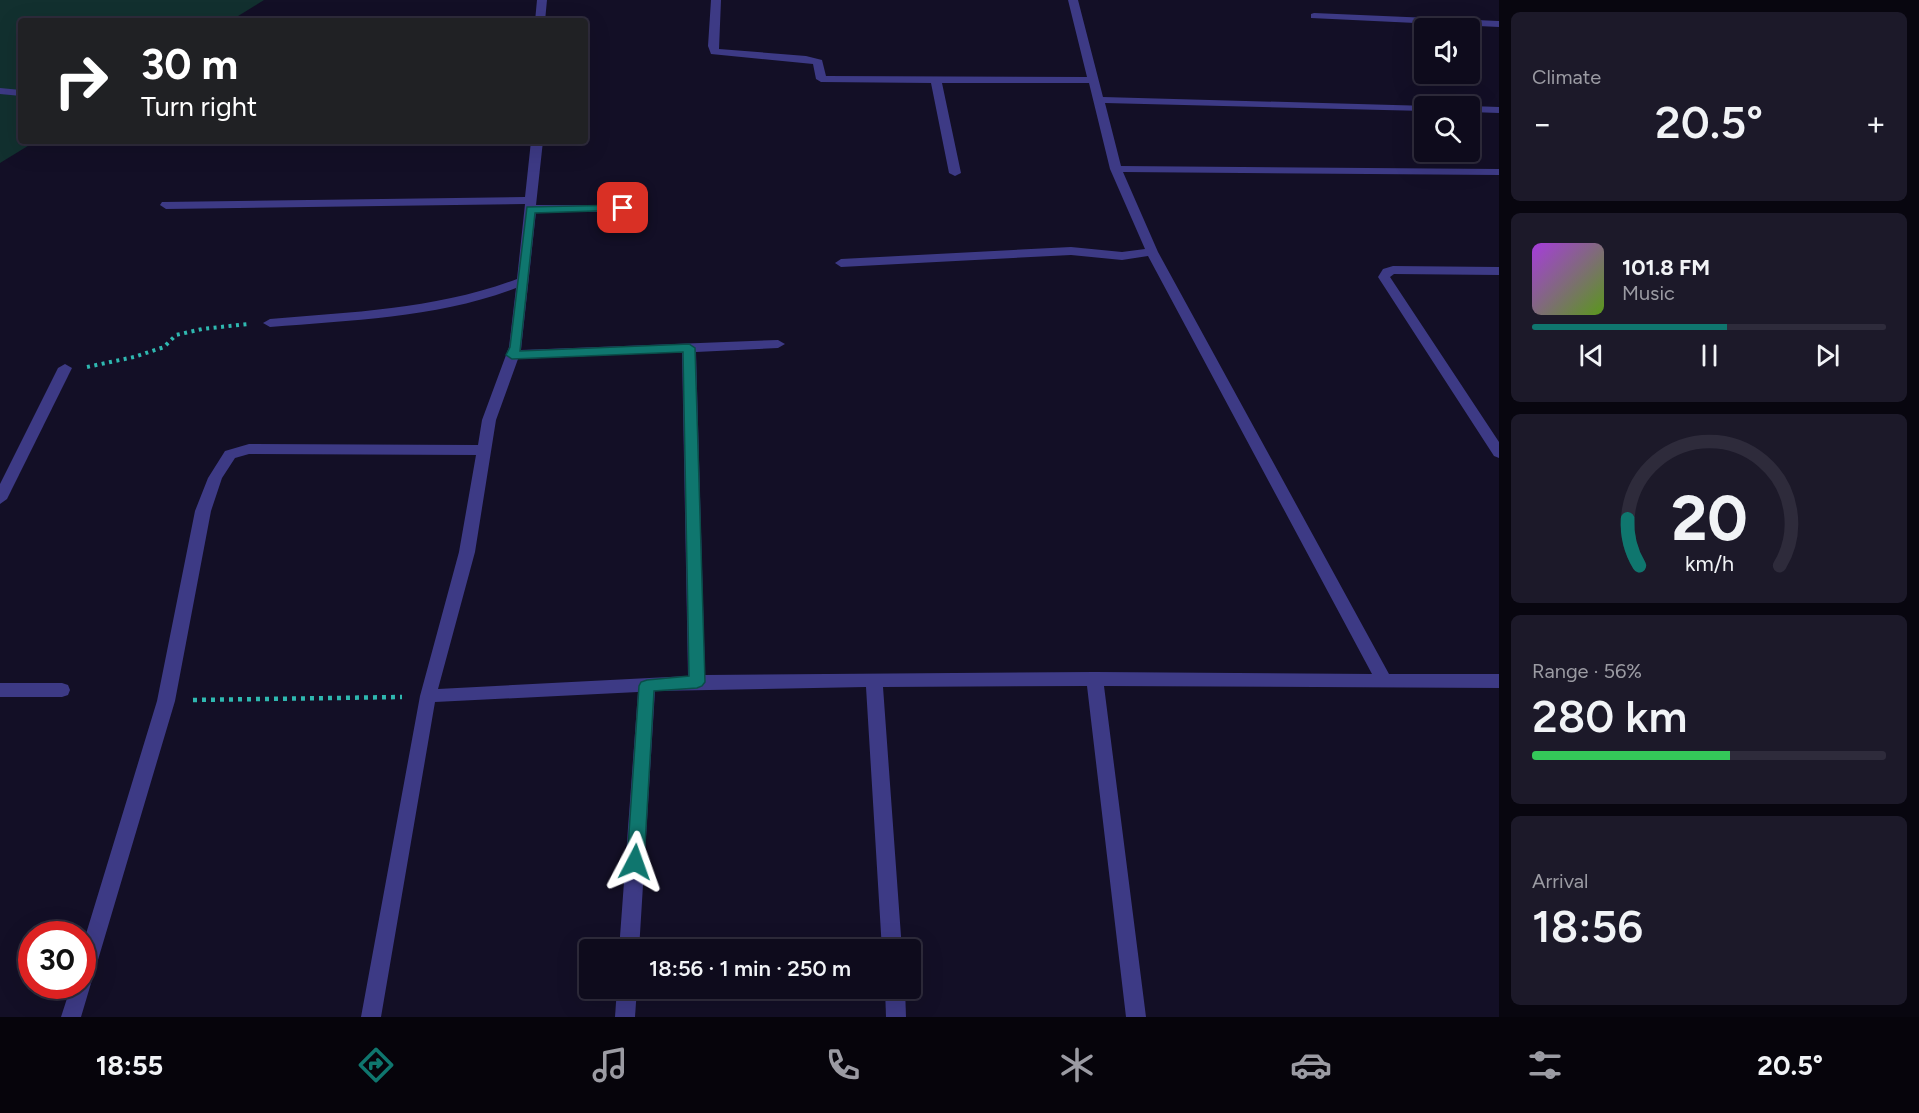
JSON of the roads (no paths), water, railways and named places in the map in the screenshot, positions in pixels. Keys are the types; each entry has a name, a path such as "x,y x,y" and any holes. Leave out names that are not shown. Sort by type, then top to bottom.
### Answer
{"street":[{"path":"540,18 542,0"},
{"path":"716,0 713,46 715,52 806,59 818,62 821,79 1093,80"},
{"path":"1073,0 1116,169 1152,252 1384,681"},
{"path":"1314,16 1499,24"},
{"path":"936,80 955,173"},
{"path":"0,91 18,93"},
{"path":"1099,100 1414,108"},
{"path":"1480,109 1499,110"},
{"path":"371,1017 428,696 467,552 489,420 516,347 537,144"},
{"path":"1116,169 1499,172"},
{"path":"166,205 531,205 623,208"},
{"path":"841,263 1087,251 1122,256 1152,252"},
{"path":"1499,271 1393,270 1387,272 1384,277 1499,453"},
{"path":"270,323 438,306 501,290 523,281"},
{"path":"512,355 778,344"},
{"path":"689,348 697,682"},
{"path":"0,499 65,368"},
{"path":"96,936 166,701 203,511 215,478 230,454 249,449 484,450"},
{"path":"1095,679 1136,1017"},
{"path":"428,696 697,682 1095,679 1499,681"},
{"path":"874,681 891,939"},
{"path":"630,939 647,686"},
{"path":"0,690 62,690"},
{"path":"71,1017 77,999"},
{"path":"625,1017 626,999"},
{"path":"896,999 897,1017"}]}
